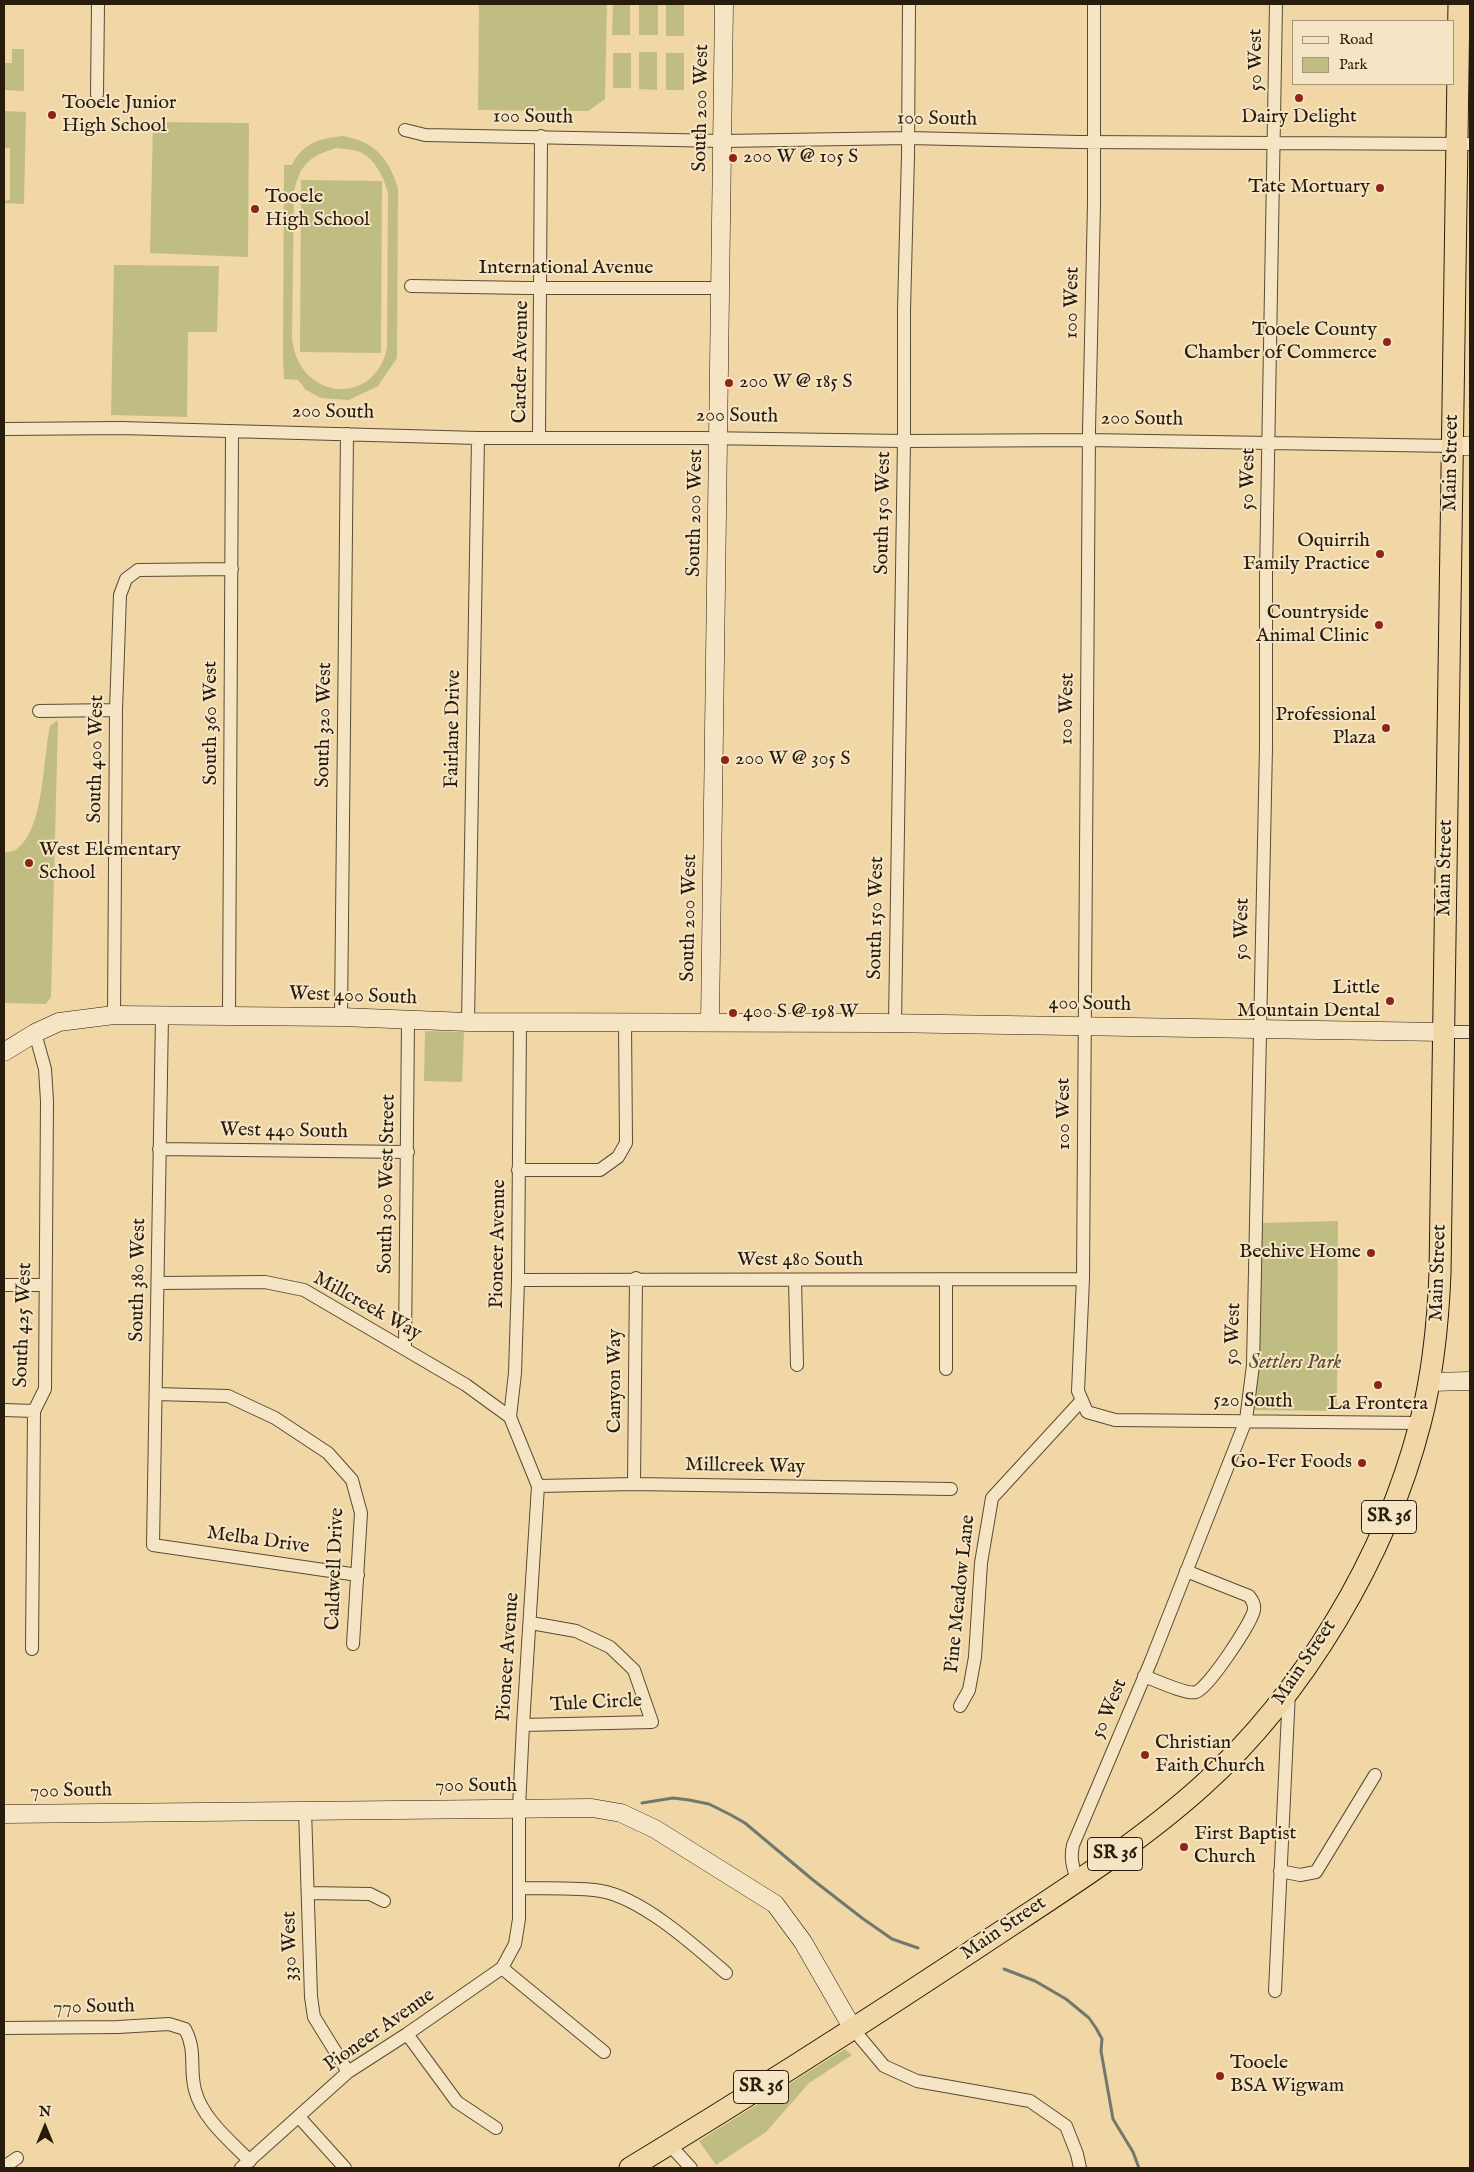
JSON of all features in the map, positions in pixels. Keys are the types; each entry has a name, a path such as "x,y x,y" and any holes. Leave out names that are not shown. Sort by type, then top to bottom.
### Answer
{"highway":[{"name":"Main Street","path":"630,2168 854,2029 1077,1880 1168,1815 1204,1784 1247,1741 1289,1690 1319,1648 1368,1563 1394,1507 1420,1423 1430,1382 1437,1329 1441,1258 1443,1032 1461,446 1464,144 1459,4"}],"street":[{"path":"97,94 98,4"},
{"name":"South 200 West","path":"710,1022 724,4"},
{"name":"South 150 West","path":"894,1023 909,4"},
{"name":"100 West","path":"1084,1406 1078,1391 1083,1279 1094,4"},
{"name":"50 West","path":"1077,1880 1071,1864 1073,1846 1144,1676 1246,1420 1253,1365 1266,747 1268,444 1275,142 1276,4"},
{"name":"100 South","path":"405,130 425,136 540,136 723,141 908,138 1094,142 1464,144"},
{"name":"Carder Avenue","path":"539,437 541,288 540,136"},
{"name":"International Avenue","path":"411,286 721,288"},
{"name":"200 South","path":"4,429 121,428 478,438 719,438 904,441 1090,440 1461,446"},
{"name":"South 360 West","path":"229,1015 232,432"},
{"name":"South 320 West","path":"341,1017 347,434"},
{"name":"Fairlane Drive","path":"468,1022 478,438"},
{"name":"South 400 West","path":"114,1015 116,710 120,595 126,579 138,570 232,569"},
{"path":"39,711 116,710"},
{"name":"West 400 South","path":"4,1052 35,1033 58,1022 114,1015 341,1017 468,1022 710,1022"},
{"name":"South 380 West","path":"153,1545 162,1016"},
{"name":"South 300 West Street","path":"405,1349 408,1020"},
{"name":"Pioneer Avenue","path":"245,2165 348,2072 407,2034 502,1968 515,1944 519,1919 519,1808 523,1725 531,1623 538,1486 510,1417 515,1373 518,1280 520,1021"},
{"path":"518,1170 600,1170 618,1157 626,1143 625,1022"},
{"name":"400 South","path":"710,1022 1470,1032"},
{"name":"South 425 West","path":"32,1649 34,1410 45,1389 44,1285 47,1101 46,1069 35,1033"},
{"name":"West 440 South","path":"159,1149 408,1152"},
{"name":"West 480 South","path":"518,1280 636,1278 795,1280 1083,1279"},
{"name":"Canyon Way","path":"634,1484 636,1278"},
{"path":"795,1280 797,1365"},
{"path":"946,1280 946,1369"},
{"name":"Millcreek Way","path":"158,1283 265,1282 304,1290 466,1384 510,1417"},
{"path":"4,1285 44,1285"},
{"path":"1430,1382 1470,1382"},
{"name":"Caldwell Drive","path":"156,1394 228,1396 275,1418 328,1453 352,1480 361,1513 353,1644"},
{"name":"520 South","path":"1084,1406 1115,1420 1420,1423"},
{"name":"Pine Meadow Lane","path":"960,1706 969,1690 975,1657 981,1563 992,1498 1084,1406"},
{"path":"4,1410 34,1410"},
{"name":"Millcreek Way","path":"538,1486 634,1484 951,1489"},
{"name":"Melba Drive","path":"153,1545 358,1575"},
{"path":"1144,1676 1195,1693 1200,1691 1227,1657 1255,1609 1249,1596 1186,1571"},
{"name":"Tule Circle","path":"523,1725 652,1722 634,1670 610,1647 576,1630 531,1623"},
{"path":"1275,1991 1289,1690"},
{"path":"1280,1871 1300,1875 1316,1872 1376,1776"},
{"name":"700 South","path":"4,1814 519,1808 592,1808 621,1813 655,1829 775,1904 803,1942 854,2029"},
{"name":"330 West","path":"305,1810 311,1997 314,2017 348,2072"},
{"path":"520,1888 601,1891 626,1899 682,1935 726,1973"},
{"path":"309,1893 370,1894 384,1901"},
{"path":"502,1968 604,2052"},
{"name":"770 South","path":"4,2028 118,2027 169,2024 185,2029 192,2041 194,2089 202,2108 245,2165"},
{"path":"854,2029 884,2066 917,2081 1030,2101 1066,2126 1077,2154 1080,2168"},
{"path":"407,2034 457,2102 496,2128"},
{"path":"299,2117 345,2168"},
{"path":"669,2144 691,2168"},
{"path":"4,2167 17,2158"}],"green space":[{"path":"479,4 607,4 605,99 588,111 478,110"},
{"path":"613,4 630,4 630,35 612,35"},
{"path":"639,4 658,4 658,35 639,35"},
{"path":"666,4 684,4 684,36 666,36"},
{"path":"12,49 24,49 24,91 4,90 4,63 12,63"},
{"path":"639,52 657,52 657,90 639,89"},
{"path":"613,53 631,53 631,88 613,88"},
{"path":"666,53 684,53 684,90 666,90"},
{"path":"4,111 26,112 24,204 4,203 4,201 10,200 10,148 4,148"},
{"path":"153,122 249,123 248,257 150,253"},
{"path":"343,136 364,142 372,147 385,160 398,188 397,358 378,386 349,400 321,398 306,390 298,380 284,379 284,165 292,165 301,151 313,143","holes":["336,148 357,151 370,159 381,175 388,193 387,348 380,367 368,380 353,387 337,389 322,384 308,374 297,359 292,338 294,191 303,167 313,158"]},
{"path":"301,180 382,181 381,353 300,352"},
{"path":"114,265 219,266 217,332 188,332 187,417 111,415"},
{"path":"58,720 51,997 46,1004 4,1003 4,853 18,848 27,838 33,825 38,809 50,726"},
{"path":"425,1031 464,1032 462,1082 424,1081"},
{"name":"Settlers Park","path":"1338,1221 1337,1411 1251,1410 1259,1223"},
{"path":"845,2049 852,2055 809,2083 766,2132 716,2165 699,2141"}],"waterway":[{"path":"642,1803 673,1798 689,1800 709,1804 731,1815 745,1823 862,1918 892,1939 918,1948"},
{"path":"1004,1969 1035,1981 1066,1999 1089,2018 1096,2028 1102,2039 1101,2051 1113,2119 1133,2152 1139,2168"}],"place":[{"name":"Dairy Delight","path":"1299,98"},
{"name":"Tooele Junior High School","path":"52,115"},
{"name":"200 W @ 105 S","path":"733,158"},
{"name":"Tate Mortuary","path":"1380,188"},
{"name":"Tooele High School","path":"255,209"},
{"name":"Tooele County Chamber of Commerce","path":"1387,342"},
{"name":"200 W @ 185 S","path":"729,383"},
{"name":"Oquirrih Family Practice","path":"1380,554"},
{"name":"Countryside Animal Clinic","path":"1379,625"},
{"name":"Professional Plaza","path":"1386,728"},
{"name":"200 W @ 305 S","path":"725,760"},
{"name":"West Elementary School","path":"29,863"},
{"name":"Little Mountain Dental","path":"1390,1001"},
{"name":"400 S @ 198 W","path":"733,1013"},
{"name":"Beehive Home","path":"1371,1253"},
{"name":"La Frontera","path":"1378,1385"},
{"name":"Go-Fer Foods","path":"1362,1463"},
{"name":"Christian Faith Church","path":"1145,1755"},
{"name":"First Baptist Church","path":"1184,1847"},
{"name":"Tooele BSA Wigwam","path":"1220,2076"}]}
